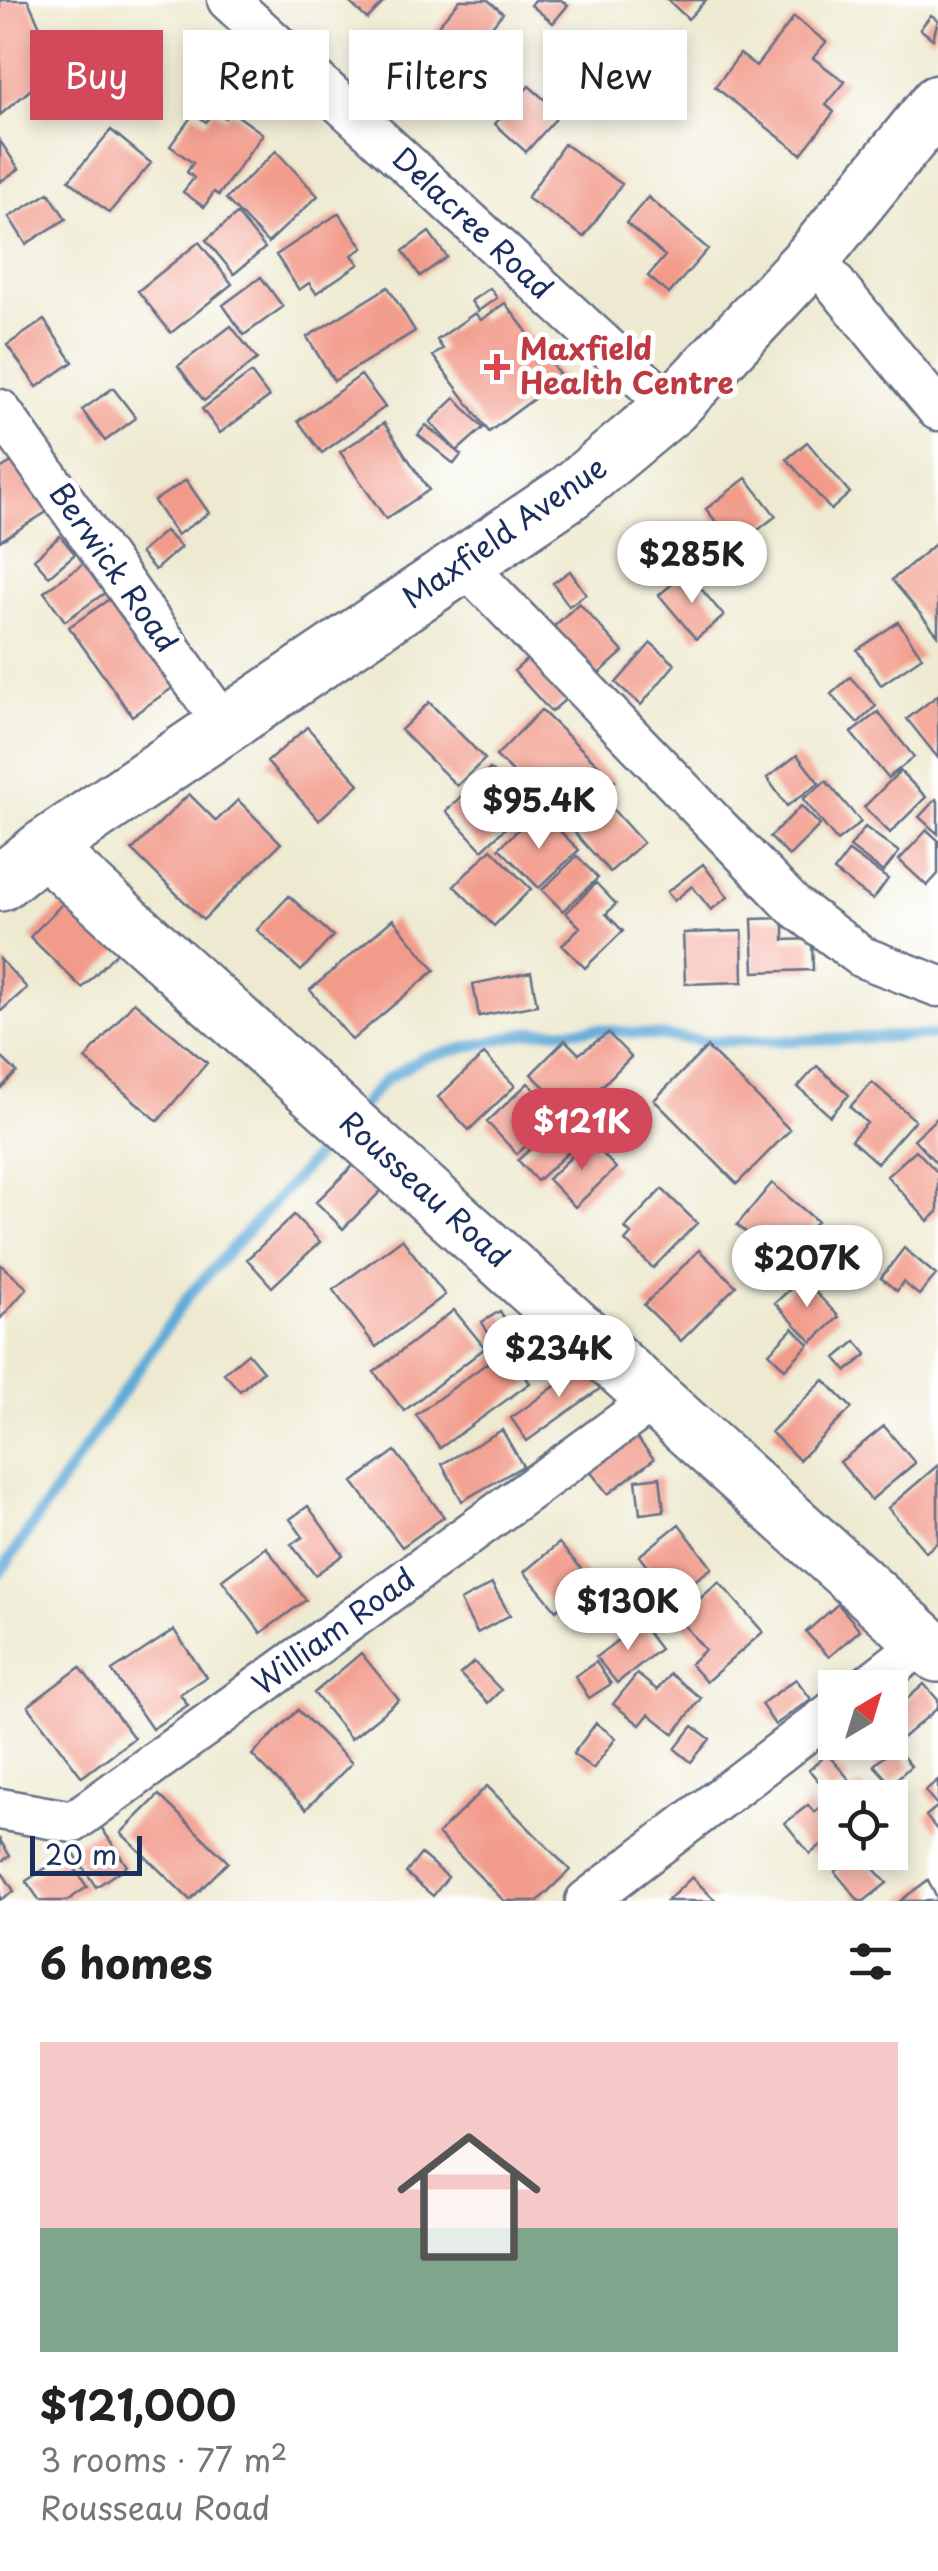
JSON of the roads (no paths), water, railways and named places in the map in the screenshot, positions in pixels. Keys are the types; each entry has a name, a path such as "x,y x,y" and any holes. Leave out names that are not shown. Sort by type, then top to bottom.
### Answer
{"main road":[{"name":"Maxfield Avenue","path":"0,883 44,848 570,492 672,407 813,257 938,103"},
{"name":"Rousseau Road","path":"44,848 932,1648"}],"street":[{"name":"Delacree Road","path":"228,0 672,407"},
{"path":"813,257 938,410"},
{"name":"Berwick Road","path":"0,410 226,727"},
{"path":"464,564 794,906 862,958 938,986"},
{"name":"William Road","path":"0,1809 73,1822 656,1398"},
{"path":"895,1670 932,1648"},
{"path":"586,1901 818,1723"}],"waterway":[{"path":"356,1112 385,1080 422,1058 531,1032 598,1029 705,1041 938,1035"},
{"path":"0,1573 188,1296 337,1133"}],"place":[{"name":"Maxfield Health Centre","path":"497,367"}]}
